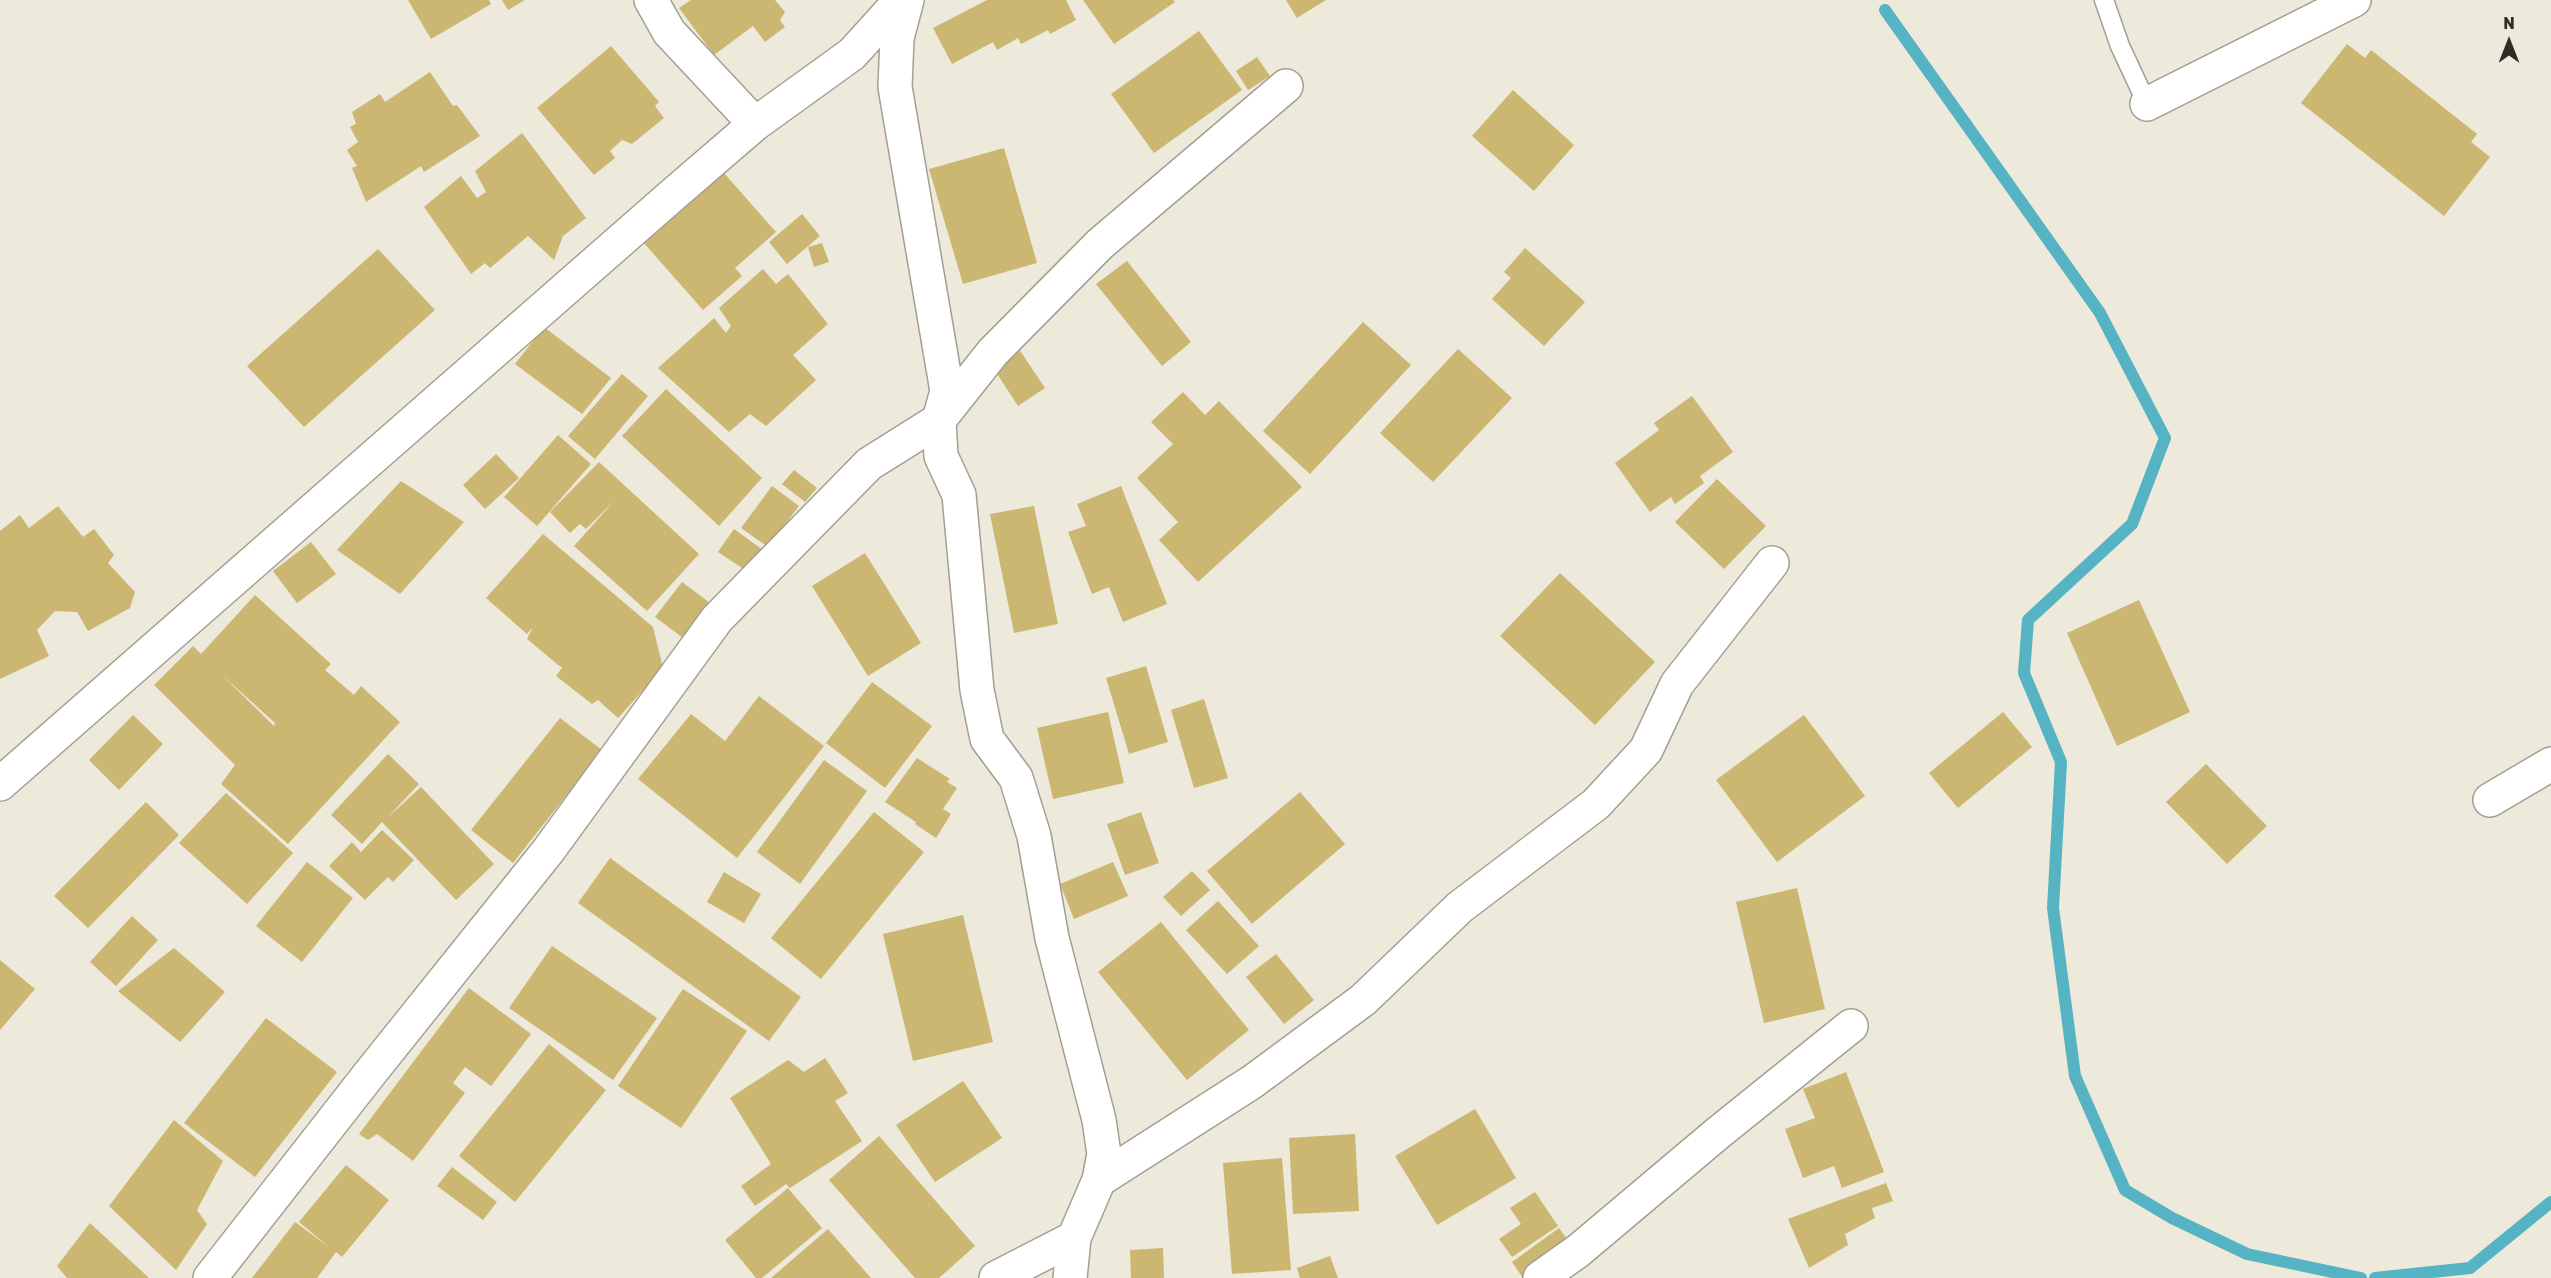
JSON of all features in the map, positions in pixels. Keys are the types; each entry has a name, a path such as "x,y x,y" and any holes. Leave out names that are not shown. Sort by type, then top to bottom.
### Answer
{"street":[{"path":"651,0 669,33 755,124"},
{"path":"0,784 755,124 852,54 901,0"},
{"path":"908,0 897,38 895,87 947,391 939,420 941,456 959,495 977,690 987,739 1016,778 1034,836 1052,938 1099,1120 1104,1154 1099,1180 1074,1238 1070,1278"},
{"path":"2147,104 2354,0"},
{"path":"210,1278 548,851 717,619 869,464 939,420 993,352 1100,244 1286,86"},
{"path":"1099,1180 1252,1082 1363,1000 1460,907 1596,804 1646,750 1677,684 1772,563"},
{"path":"2490,800 2551,764"},
{"path":"1540,1278 1578,1251 1718,1133 1851,1026"},
{"path":"996,1278 1074,1238"}],"lane":[{"path":"2104,0 2120,46 2147,104"}],"building":[{"path":"408,0 489,0 491,4 431,39"},
{"path":"502,0 525,0 508,10"},
{"path":"691,0 775,0 785,12 780,20 785,27 765,42 753,26 714,55 679,8"},
{"path":"987,0 1066,0 1076,20 1050,34 1048,30 1021,44 1018,38 997,50 993,42 952,64 933,28"},
{"path":"1083,0 1173,0 1175,2 1114,44"},
{"path":"1286,0 1326,0 1297,18"},
{"path":"1199,31 1242,90 1154,153 1111,94"},
{"path":"2347,44 2365,58 2371,50 2477,134 2471,142 2490,157 2444,216 2301,103"},
{"path":"611,46 659,102 655,106 664,118 632,144 622,140 610,151 615,158 594,175 537,108"},
{"path":"1257,57 1270,76 1248,90 1236,71"},
{"path":"430,72 453,106 457,105 480,136 424,172 421,166 366,202 352,168 357,166 347,150 358,142 350,127 356,124 352,112 380,94 385,102"},
{"path":"1513,90 1574,145 1534,191 1472,136"},
{"path":"522,133 586,218 563,236 554,260 528,236 490,268 485,263 471,274 424,207 461,176 477,198 486,192 475,171"},
{"path":"1004,148 1037,263 963,284 929,169"},
{"path":"723,172 776,232 735,268 742,276 703,310 643,242"},
{"path":"802,214 820,236 787,264 769,242"},
{"path":"822,243 829,262 814,267 808,247"},
{"path":"1525,248 1585,302 1544,346 1492,299 1511,278 1504,272"},
{"path":"378,249 435,310 304,427 247,366"},
{"path":"1127,261 1191,342 1162,366 1096,284"},
{"path":"763,269 776,284 788,274 828,324 793,355 816,380 766,426 750,414 729,432 658,368 714,318 726,333 731,326 719,308"},
{"path":"1363,322 1411,365 1310,474 1263,431"},
{"path":"544,327 611,378 582,414 515,364"},
{"path":"1019,349 1045,388 1018,406 992,366"},
{"path":"1458,349 1512,398 1433,482 1380,433"},
{"path":"622,374 648,396 595,459 568,436"},
{"path":"666,389 762,478 719,526 622,436"},
{"path":"1183,392 1205,415 1219,401 1302,487 1198,582 1159,540 1178,522 1137,478 1173,444 1151,422"},
{"path":"1692,396 1733,452 1700,476 1704,483 1675,504 1671,497 1650,512 1615,463 1659,430 1654,423"},
{"path":"558,435 591,464 537,526 504,497"},
{"path":"496,454 519,478 485,509 463,485"},
{"path":"599,462 699,554 647,611 574,546 615,500 586,529 580,524 570,533 550,512"},
{"path":"794,470 817,488 805,502 782,484"},
{"path":"1717,479 1766,526 1724,569 1675,522"},
{"path":"401,481 464,522 400,594 337,550"},
{"path":"772,486 799,506 768,547 741,528"},
{"path":"1121,486 1167,604 1123,622 1109,587 1092,594 1068,532 1086,526 1077,504"},
{"path":"58,506 83,537 94,529 114,555 108,563 135,592 130,608 88,631 77,612 55,611 37,630 49,656 0,679 0,531 20,515 29,528"},
{"path":"1034,506 1058,624 1014,633 990,514"},
{"path":"734,529 763,550 748,572 718,552"},
{"path":"543,534 653,627 663,668 618,718 598,700 592,704 556,676 562,668 527,639 533,627 527,634 486,598"},
{"path":"311,542 336,574 297,603 273,571"},
{"path":"865,553 921,643 868,676 812,586"},
{"path":"1560,573 1655,662 1595,725 1500,636"},
{"path":"682,582 710,603 683,638 655,617"},
{"path":"255,595 331,664 325,670 354,695 361,686 400,722 288,844 221,784 235,765 154,685 193,646 201,654","holes":["221,674 275,723 274,726"]},
{"path":"2139,600 2190,712 2117,746 2067,633"},
{"path":"1146,666 1168,742 1129,754 1106,678"},
{"path":"872,682 932,726 885,788 826,743"},
{"path":"759,696 824,746 737,858 638,779 691,714 725,741"},
{"path":"1204,699 1228,778 1194,788 1171,710"},
{"path":"1108,712 1124,783 1053,799 1037,728"},
{"path":"2003,712 2032,747 1958,808 1929,773"},
{"path":"133,715 163,744 119,790 89,760"},
{"path":"1804,715 1865,796 1777,862 1716,780"},
{"path":"560,718 602,750 513,863 471,830"},
{"path":"388,754 419,784 387,818 421,787 494,864 456,900 382,822 362,844 331,815"},
{"path":"917,758 950,779 947,782 957,788 943,809 951,814 936,838 885,802"},
{"path":"824,760 867,791 800,884 757,852"},
{"path":"2206,764 2267,826 2227,864 2166,802"},
{"path":"1300,792 1345,844 1252,924 1207,871"},
{"path":"226,793 293,853 247,904 179,843"},
{"path":"146,802 179,835 88,928 54,896"},
{"path":"874,812 924,852 821,979 771,938"},
{"path":"1141,812 1159,863 1125,875 1107,824"},
{"path":"382,830 414,860 393,882 388,877 365,900 329,866 352,842 361,852"},
{"path":"610,858 801,997 769,1041 578,903"},
{"path":"307,862 353,898 302,962 256,926"},
{"path":"1113,862 1128,896 1074,919 1060,884"},
{"path":"1192,871 1210,890 1181,916 1163,897"},
{"path":"724,872 761,894 744,923 707,902"},
{"path":"1797,888 1825,1009 1764,1023 1736,902"},
{"path":"1218,901 1259,946 1227,974 1186,930"},
{"path":"963,915 993,1042 913,1061 883,934"},
{"path":"132,916 158,940 116,986 90,962"},
{"path":"1161,922 1249,1030 1187,1080 1098,972"},
{"path":"552,946 657,1018 613,1080 509,1008"},
{"path":"174,948 225,992 180,1042 118,991"},
{"path":"1276,954 1314,1000 1284,1024 1246,977"},
{"path":"0,960 35,989 0,1030"},
{"path":"469,988 531,1034 491,1086 465,1067 453,1083 465,1093 413,1161 377,1134 368,1140 359,1134"},
{"path":"683,989 747,1031 681,1128 618,1086"},
{"path":"266,1018 337,1072 255,1177 184,1123"},
{"path":"549,1044 606,1090 515,1202 459,1156"},
{"path":"825,1058 848,1093 835,1101 862,1141 790,1188 786,1184 755,1206 741,1186 771,1164 730,1098 788,1060 804,1072"},
{"path":"1846,1072 1884,1172 1842,1188 1834,1166 1803,1178 1785,1129 1815,1118 1803,1089"},
{"path":"963,1081 1002,1138 935,1182 896,1125"},
{"path":"1475,1109 1516,1178 1437,1225 1395,1156"},
{"path":"174,1120 223,1161 197,1210 207,1224 176,1270 109,1206"},
{"path":"1355,1134 1359,1211 1293,1214 1289,1138"},
{"path":"879,1136 975,1246 939,1278 915,1278 829,1180"},
{"path":"1282,1158 1291,1270 1232,1274 1223,1163"},
{"path":"346,1165 389,1200 342,1257 336,1252 317,1278 252,1278 295,1222 329,1247 299,1222"},
{"path":"452,1167 497,1202 483,1220 437,1186"},
{"path":"1886,1183 1893,1201 1872,1208 1875,1218 1845,1234 1848,1245 1809,1268 1788,1219"},
{"path":"788,1188 822,1228 762,1278 756,1278 725,1240"},
{"path":"1535,1192 1558,1226 1512,1257 1499,1239 1521,1224 1510,1208"},
{"path":"90,1223 149,1278 67,1278 57,1266"},
{"path":"1559,1228 1572,1246 1528,1278 1523,1278 1512,1262"},
{"path":"828,1229 871,1278 771,1278"},
{"path":"1163,1248 1164,1278 1131,1278 1130,1250"},
{"path":"1330,1256 1338,1278 1300,1278 1297,1268"}],"waterway":[{"path":"1885,10 2100,313 2165,438 2132,524 2028,620 2024,673 2061,762 2053,908 2075,1076 2125,1190 2172,1218 2247,1254 2361,1278"},
{"path":"2375,1278 2470,1268 2551,1202"}]}
